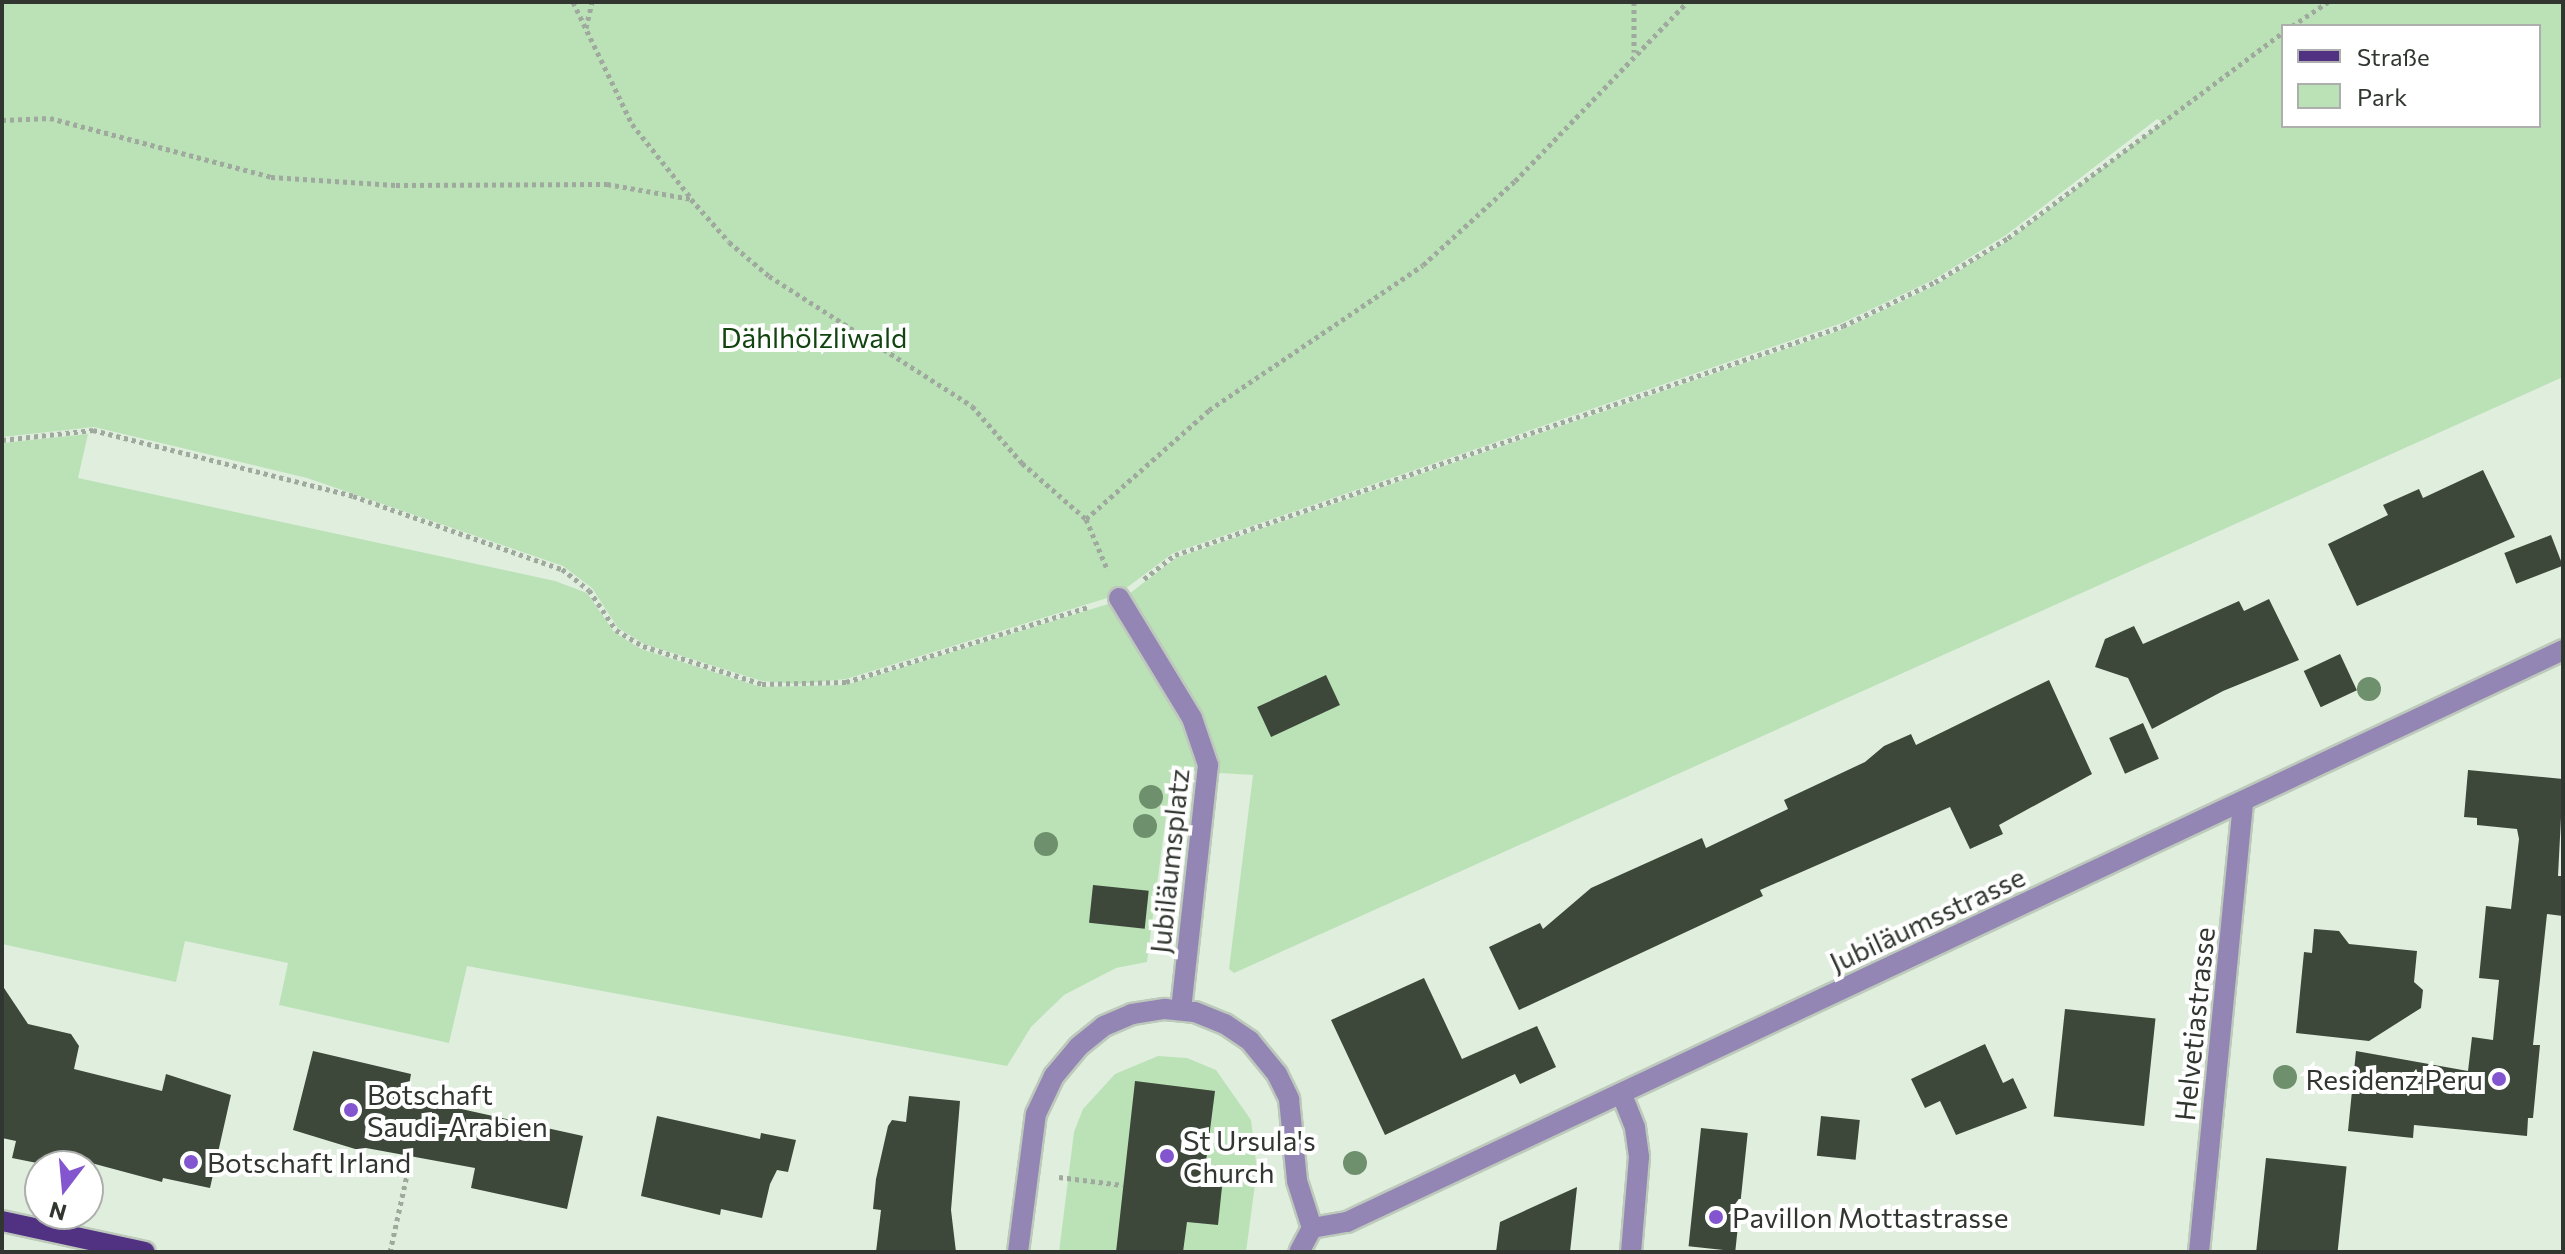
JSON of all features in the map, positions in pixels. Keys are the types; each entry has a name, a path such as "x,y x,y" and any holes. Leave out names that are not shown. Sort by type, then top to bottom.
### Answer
{"main road":[{"path":"2,1221 145,1252"}],"street":[{"name":"Jubiläumsplatz","path":"1119,598 1192,718 1208,765 1181,1009"},
{"name":"Jubiläumsstrasse","path":"1312,1228 1347,1222 1622,1095 2563,650"},
{"name":"Helvetiastrasse","path":"2199,1252 2243,801"},
{"path":"1018,1252 1036,1114 1054,1076 1104,1026 1132,1014 1181,1009 1238,1032 1277,1074 1291,1108 1297,1181 1312,1228 1299,1252"},
{"path":"1622,1095 1635,1128 1639,1157 1631,1252"}],"path":[{"path":"573,2 632,124 729,242 769,276 972,406 1022,463 1086,519 1119,598"},
{"path":"585,29 592,2"},
{"path":"1634,2 1634,52"},
{"path":"1086,519 1209,410 1423,265 1515,181 1634,52 1687,2"},
{"path":"2295,24 2328,2"},
{"path":"2,440 93,430 353,496 562,569 589,590 616,630 643,646 762,684 846,682 1119,598 1175,555 1843,326 1935,282 2008,238 2281,33"},
{"path":"2,120 50,118 271,177 396,185 607,184 691,199"},
{"path":"390,1252 407,1175"},
{"path":"1059,1177 1123,1185"}],"green space":[{"name":"Dählhölzliwald","path":"2,2 2563,2 2563,377 1234,973 1229,969 1253,775 1172,770 1147,962 1116,968 1064,995 1031,1027 1007,1066 467,966 449,1043 279,1005 288,963 185,941 176,982 2,944 2,443 88,434 78,478 555,581 587,593 614,632 641,649 761,687 846,685 1121,600 1176,558 1844,329 1936,285 2009,240 2163,122 2157,119 2006,235 1933,280 1842,323 1173,553 1117,595 846,679 798,684 762,681 644,644 618,628 592,588 563,566 307,478 94,427 2,437"},
{"path":"1158,1056 1187,1058 1216,1070 1251,1120 1257,1170 1246,1252 1059,1252 1074,1132 1083,1109 1115,1074"}],"building":[{"path":"2483,470 2515,537 2357,606 2328,544 2388,515 2383,505 2419,489 2423,498"},
{"path":"2551,535 2563,566 2516,584 2504,553"},
{"path":"2269,599 2299,660 2223,691 2152,729 2128,678 2095,667 2105,639 2134,626 2143,644 2239,601 2244,611"},
{"path":"2340,654 2357,690 2321,707 2304,671"},
{"path":"1326,675 1340,705 1271,737 1257,707"},
{"path":"2049,680 2092,774 1999,825 2003,834 1970,849 1950,807 1760,890 1763,896 1519,1010 1489,947 1540,923 1543,929 1591,888 1702,838 1706,848 1788,809 1784,800 1865,762 1884,746 1911,734 1916,745"},
{"path":"2143,723 2159,759 2125,774 2109,738"},
{"path":"2468,770 2563,779 2558,876 2563,876 2563,916 2547,914 2533,1045 2540,1045 2533,1118 2528,1118 2527,1136 2414,1125 2413,1138 2348,1131 2356,1051 2468,1071 2472,1037 2493,1040 2499,980 2479,978 2486,906 2511,909 2519,839 2517,829 2477,825 2477,818 2464,817"},
{"path":"1093,885 1149,891 1145,929 1089,923"},
{"path":"2314,929 2339,931 2349,944 2417,951 2414,982 2423,990 2421,1008 2369,1041 2296,1033 2304,952 2312,953"},
{"path":"1424,978 1462,1059 1537,1026 1556,1067 1520,1084 1515,1074 1385,1135 1331,1020"},
{"path":"2,985 28,1024 71,1034 79,1046 74,1069 162,1091 166,1074 231,1095 210,1188 163,1178 162,1182 104,1166 104,1150 24,1150 24,1160 12,1158 16,1141 2,1138"},
{"path":"2065,1009 2156,1019 2144,1126 2054,1116"},
{"path":"1985,1044 2003,1083 2013,1078 2027,1108 1956,1135 1940,1101 1925,1108 1911,1079"},
{"path":"313,1051 411,1074 407,1097 583,1136 567,1209 471,1188 475,1168 366,1148 365,1152 293,1130"},
{"name":"St Ursula's Church","path":"1135,1081 1215,1091 1203,1185 1222,1187 1218,1225 1187,1222 1183,1252 1116,1252"},
{"path":"909,1096 960,1101 951,1210 956,1252 876,1252 881,1210 873,1209 876,1179 888,1126 892,1120 906,1122"},
{"path":"657,1116 760,1139 761,1133 796,1140 788,1172 777,1170 770,1184 762,1218 721,1209 720,1215 641,1196"},
{"path":"1821,1116 1860,1120 1856,1160 1817,1156"},
{"name":"Pavillon Mottastrasse","path":"1701,1128 1748,1133 1735,1251 1689,1246"},
{"path":"2266,1158 2347,1166 2338,1252 2256,1252"},
{"path":"1577,1187 1570,1252 1496,1252 1500,1222"}],"place":[{"name":"Residenz Peru","path":"2499,1079"},
{"name":"Botschaft Saudi-Arabien","path":"351,1110"},
{"name":"St Ursula's Church","path":"1167,1156"},
{"name":"Botschaft Irland","path":"191,1162"},
{"name":"Pavillon Mottastrasse","path":"1716,1217"}]}
